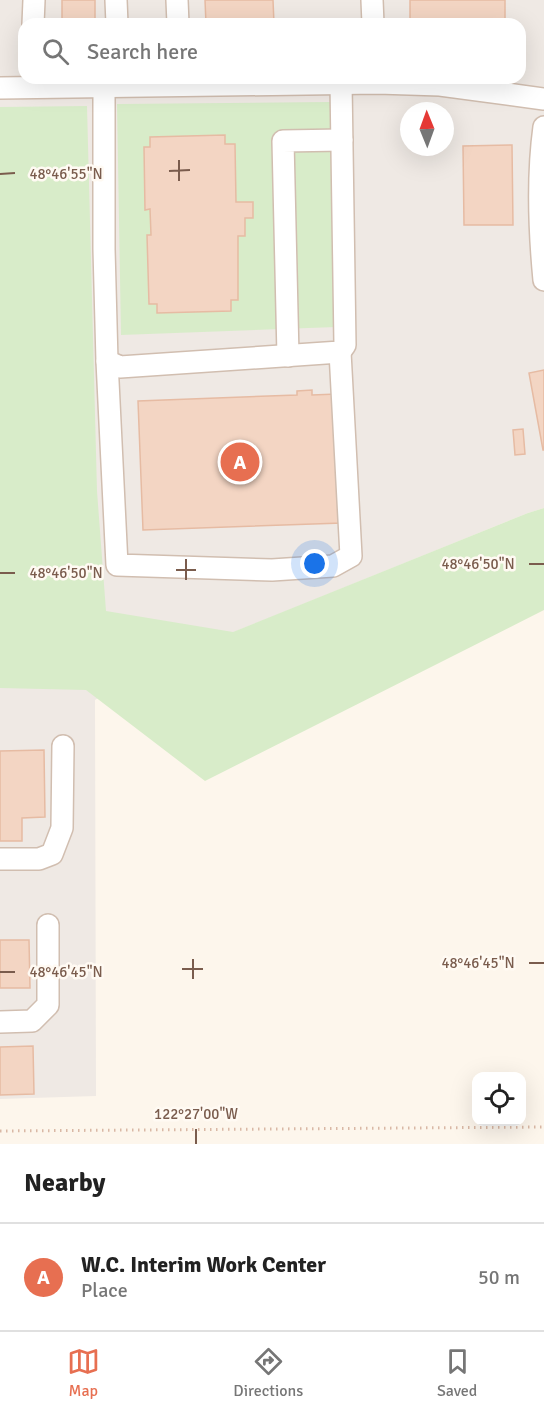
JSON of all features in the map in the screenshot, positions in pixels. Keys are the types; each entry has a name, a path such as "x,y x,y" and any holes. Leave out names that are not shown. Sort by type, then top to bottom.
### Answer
{"street":[{"path":"33,18 34,0"},
{"path":"116,0 117,18"},
{"path":"177,0 178,18"},
{"path":"372,0 373,18"},
{"path":"0,88 26,84"},
{"path":"113,84 104,249 117,564 272,570 333,566 351,556 340,352 345,345 341,84"},
{"path":"428,84 544,99"},
{"path":"544,127 538,175 544,280"},
{"path":"288,356 283,141 342,140"},
{"path":"107,361 120,367 340,352"},
{"path":"0,859 39,859 52,854 62,828 63,746"},
{"path":"0,1022 32,1022 48,1005 48,926"}],"path":[{"path":"0,1131 544,1127"}],"shaded area":[{"path":"0,0 544,0 544,508 150,666 95,700 96,1096 0,1099"}],"green space":[{"path":"330,102 336,327 121,335 117,104"},
{"path":"87,106 97,491 106,611 233,632 544,508 544,610 205,781 86,690 0,688 0,107"}],"building":[{"path":"62,0 95,0 95,18 62,18"},
{"path":"205,0 273,0 274,18 206,18"},
{"path":"410,0 505,0 505,18 410,18"},
{"path":"225,135 225,144 235,144 236,202 253,202 253,218 245,218 245,236 238,236 238,300 231,300 231,311 157,313 157,304 149,304 147,235 151,235 150,209 145,210 144,147 150,147 150,137"},
{"path":"512,145 513,225 464,225 463,146"},
{"path":"544,370 544,450 543,450 529,373"},
{"path":"312,390 312,395 337,394 342,523 143,530 138,401 297,395 297,391"},
{"path":"523,429 525,454 515,455 513,430"},
{"path":"44,750 45,817 22,818 22,841 0,841 0,751"},
{"path":"0,940 29,940 30,988 0,988"},
{"path":"33,1046 34,1094 0,1095 0,1047"}],"place":[{"name":"W.C. Interim Work Center","path":"240,462"}]}
